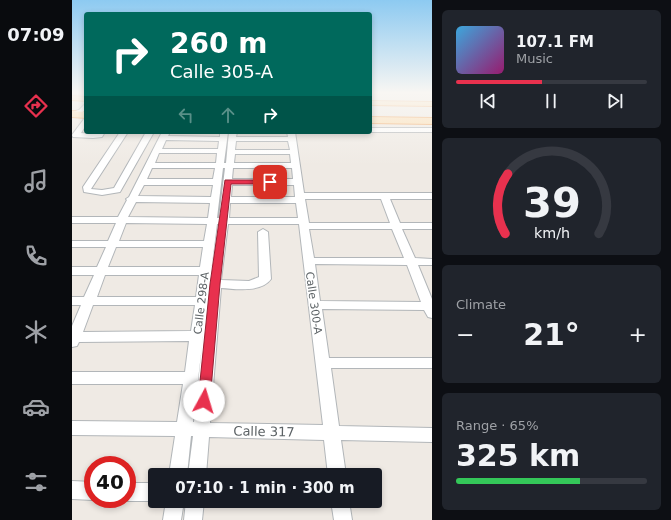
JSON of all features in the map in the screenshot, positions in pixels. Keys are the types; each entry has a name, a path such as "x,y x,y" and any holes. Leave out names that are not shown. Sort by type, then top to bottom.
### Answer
{"main road":[{"path":"372,120 432,122"}],"street":[{"path":"80,117 76,135 93,136 100,134"},
{"path":"372,130 419,130 430,133"},
{"path":"123,134 87,187 91,192 109,192 117,190 149,134"},
{"path":"197,336 73,338 131,199 164,135 227,141 294,152"},
{"path":"156,151 227,141 291,136"},
{"name":"Calle 300-A","path":"291,136 323,363 330,432 336,468"},
{"name":"Calle 298-A","path":"198,468 207,301 205,271 208,244 217,220 221,200 227,141"},
{"path":"149,165 296,166"},
{"path":"140,182 298,182"},
{"path":"315,305 431,309 384,196"},
{"path":"131,199 221,200 432,196"},
{"path":"72,220 217,220 303,224 432,226"},
{"name":"Calle 298-A","path":"179,468 197,336 207,301 215,284 217,220"},
{"path":"215,284 255,284 262,282 265,279 263,232"},
{"path":"72,244 208,244"},
{"path":"308,261 432,262"},
{"path":"72,271 205,271"},
{"path":"72,301 207,301"},
{"path":"323,363 432,363"},
{"path":"72,378 191,378"},
{"name":"Calle 317","path":"72,428 201,429 432,435"},
{"path":"72,490 84,491"},
{"path":"136,492 148,492"},
{"path":"172,520 173,508"},
{"path":"193,520 194,508"},
{"path":"341,508 343,520"}],"route":[{"path":"204,401 215,284 228,182 270,182"}]}
